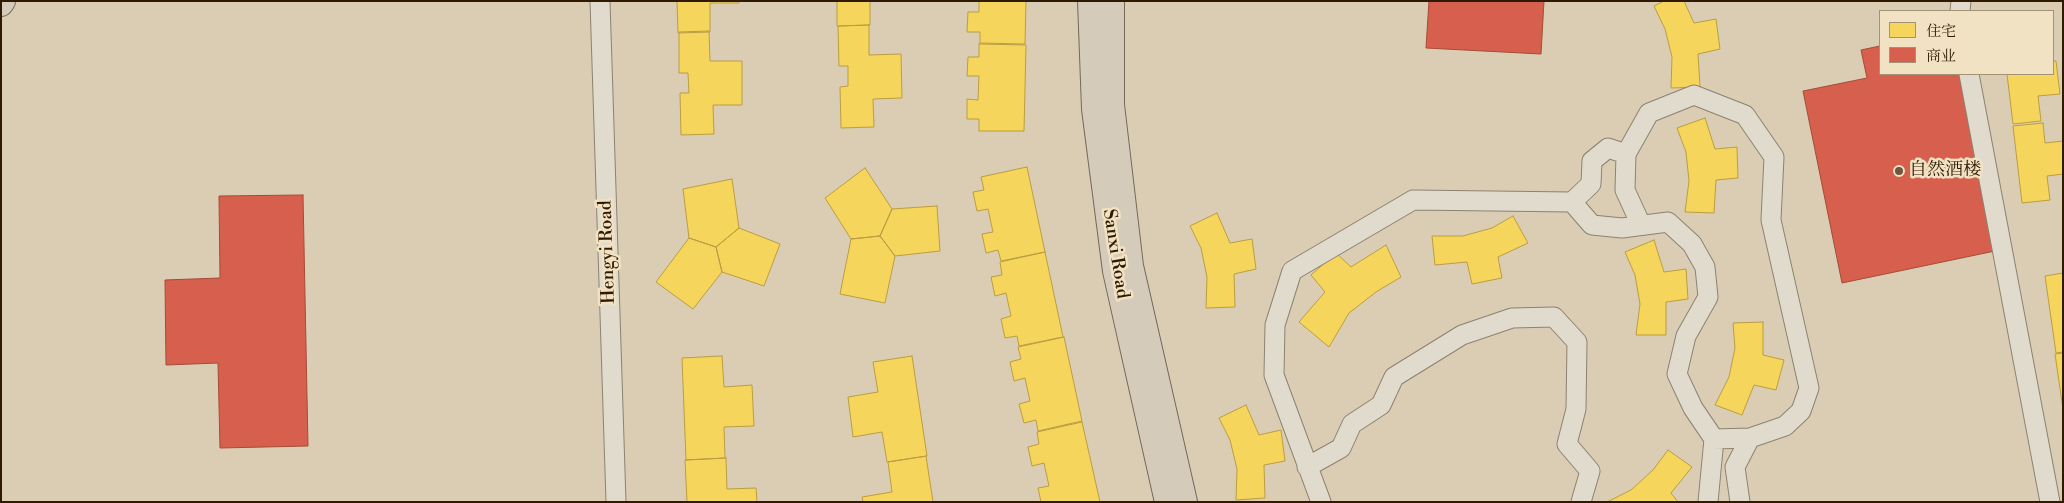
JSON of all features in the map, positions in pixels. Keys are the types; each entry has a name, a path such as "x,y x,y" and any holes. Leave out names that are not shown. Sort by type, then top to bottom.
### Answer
{"main road":[{"name":"Sanxi Road","path":"1090,1 1094,109 1115,271 1168,502"},
{"name":"Sanxi Road","path":"1112,1 1112,105 1131,266 1185,502"}],"street":[{"name":"Hengyi Road","path":"600,1 616,502"},
{"path":"1968,75 2050,502"},
{"path":"1641,225 1625,190 1626,154 1649,113 1694,95 1744,115 1774,157 1771,220 1809,388 1802,411 1785,426 1750,438 1714,439"},
{"path":"1321,502 1306,467 1274,375 1275,325 1292,271 1413,200 1572,202 1591,184 1592,161 1608,148 1626,154"},
{"path":"1572,202 1592,225 1622,228 1668,222 1692,244 1705,267 1708,297 1686,336 1677,374 1693,408 1714,439 1708,502"},
{"path":"1306,467 1341,448 1352,424 1382,405 1394,378 1462,335 1512,318 1554,317 1578,342 1576,409 1567,444 1590,471 1581,502 1575,502"},
{"path":"1740,502 1735,467 1750,438"}],"building: 住宅":[{"path":"677,1 739,1 739,3 710,3 710,32 678,33"},
{"path":"837,1 870,1 870,25 837,26"},
{"path":"979,1 1026,1 1025,44 980,43 980,32 967,32 968,12 979,12"},
{"path":"1664,1 1684,1 1694,23 1716,19 1720,49 1698,54 1700,87 1671,88 1672,57 1665,29 1654,6"},
{"path":"869,25 869,55 901,54 902,98 873,99 874,127 841,128 840,87 848,86 848,66 839,66 838,26"},
{"path":"709,31 710,61 742,61 742,105 713,105 714,134 681,135 680,93 689,93 688,73 679,73 679,32"},
{"path":"979,44 1026,45 1024,131 979,131 979,119 967,119 967,99 978,100 979,76 967,76 968,57 979,57"},
{"path":"2054,61 2056,61 2060,94 2038,96 2041,121 2013,124 2007,75 2054,75"},
{"path":"1705,118 1715,149 1737,147 1738,178 1716,180 1714,213 1685,212 1689,181 1686,152 1677,128"},
{"path":"2043,123 2045,143 2063,141 2063,174 2047,176 2050,200 2022,203 2013,126"},
{"path":"1027,167 1045,252 1001,261 998,250 986,253 982,234 993,232 988,209 977,211 973,192 984,190 981,177"},
{"path":"865,168 892,209 880,236 851,239 825,198"},
{"path":"732,179 739,228 716,247 689,238 683,189"},
{"path":"937,206 940,251 895,256 880,236 892,209"},
{"path":"1217,213 1230,243 1252,239 1256,269 1234,274 1235,307 1206,308 1207,277 1201,248 1190,226"},
{"path":"1513,216 1528,243 1498,257 1502,278 1472,284 1467,262 1435,265 1432,236 1463,236 1492,228"},
{"path":"739,228 780,244 764,286 722,272 716,247"},
{"path":"880,236 895,256 885,303 840,294 851,239"},
{"path":"689,238 716,247 722,272 693,309 656,282"},
{"path":"1654,240 1664,272 1686,269 1688,299 1666,302 1666,335 1636,335 1640,304 1635,275 1625,252"},
{"path":"1386,245 1401,277 1376,292 1349,313 1329,347 1299,322 1325,292 1311,275 1336,253 1351,267"},
{"path":"1045,252 1063,337 1019,346 1017,336 1005,338 1001,319 1011,316 1006,293 995,296 991,277 1002,275 1000,262"},
{"path":"2063,273 2063,352 2056,353 2045,276"},
{"path":"1763,322 1763,355 1784,360 1776,390 1754,385 1742,415 1715,405 1729,377 1735,348 1733,323"},
{"path":"1064,337 1082,421 1038,431 1036,420 1024,423 1019,404 1030,401 1025,378 1014,381 1010,362 1021,359 1018,347"},
{"path":"2063,353 2063,409 2055,354"},
{"path":"722,356 724,387 752,385 754,426 724,427 725,458 686,460 682,358"},
{"path":"912,356 927,456 887,462 882,432 853,437 848,397 878,392 873,362"},
{"path":"1246,405 1259,435 1281,430 1285,461 1264,465 1265,498 1236,500 1237,469 1230,440 1219,418"},
{"path":"1082,422 1100,502 1041,502 1038,488 1049,486 1044,463 1032,466 1028,447 1039,444 1037,432"},
{"path":"1668,450 1692,467 1671,493 1678,502 1607,502 1631,490 1653,470"},
{"path":"926,456 933,502 863,502 862,497 892,492 888,462"},
{"path":"726,458 727,489 756,488 757,502 687,502 685,460"}],"building: 商业":[{"path":"1429,1 1544,1 1541,54 1426,48"},
{"name":"自然酒楼","path":"1879,46 1879,75 1959,75 1995,251 1842,283 1803,91 1867,78 1861,50"},
{"path":"303,195 308,446 220,448 218,363 166,365 165,280 220,278 219,196"}],"place":[{"name":"自然酒楼","path":"1899,171"}]}
